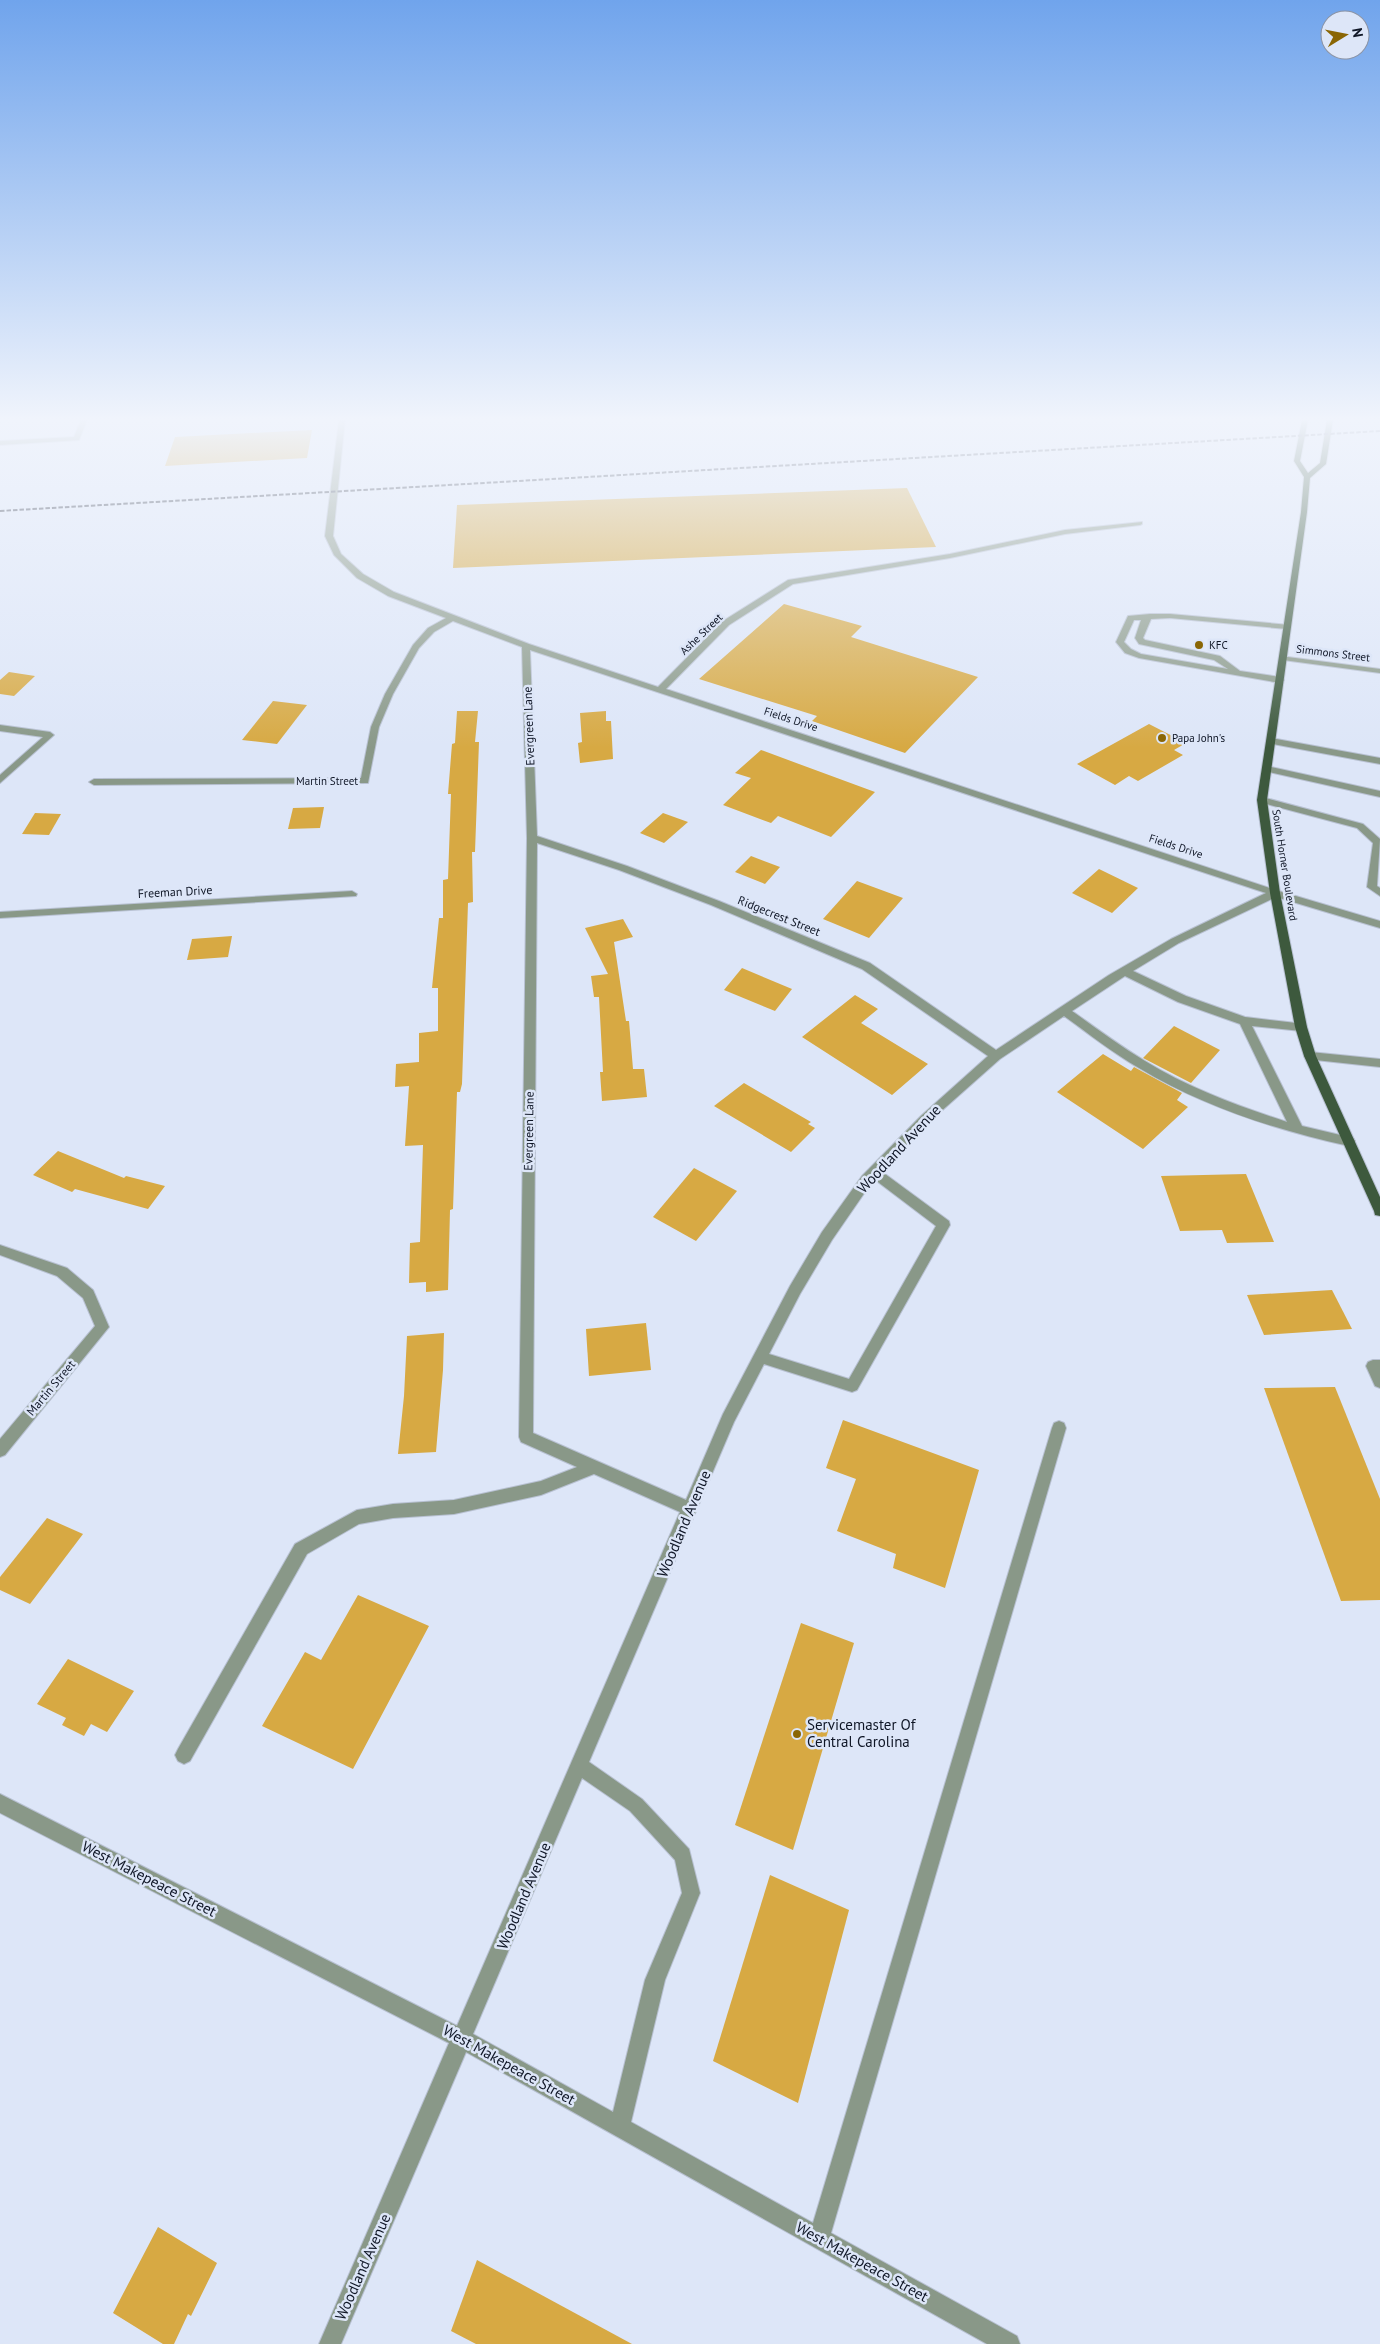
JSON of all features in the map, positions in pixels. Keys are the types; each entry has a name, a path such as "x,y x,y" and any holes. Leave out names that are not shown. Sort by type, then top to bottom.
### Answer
{"main road":[{"name":"South Horner Boulevard","path":"1300,529 1262,800 1275,893 1301,1027 1310,1056 1380,1211"}],"street":[{"name":"Fields Drive","path":"329,529 329,536 338,555 360,576 391,594 526,646 1275,893 1380,925"},
{"name":"Ashe Street","path":"661,689 726,623 791,582 950,556 1065,532 1087,529"},
{"path":"1280,680 1139,656 1128,651 1120,642 1131,618 1150,616 1287,627"},
{"path":"1150,616 1145,620 1139,638 1142,642 1217,658 1241,674"},
{"name":"Martin Street","path":"94,782 365,781 375,727 389,694 416,647 431,630 454,617"},
{"name":"Evergreen Lane","path":"526,646 532,838 526,1437 690,1509"},
{"name":"Simmons Street","path":"1283,658 1380,670"},
{"path":"0,728 50,735 0,780"},
{"path":"1271,741 1380,761"},
{"path":"1267,768 1380,794"},
{"path":"1262,800 1346,820 1375,834 1378,842 1372,887 1380,893"},
{"name":"Ridgecrest Street","path":"532,838 696,896 866,966 996,1056"},
{"name":"Woodland Avenue","path":"330,2344 728,1420 795,1290 827,1236 873,1172 925,1119 996,1056 1124,971 1174,941 1275,893"},
{"name":"Freeman Drive","path":"0,915 352,894"},
{"path":"1124,971 1182,999 1244,1021 1301,1027"},
{"path":"1064,1011 1151,1070 1186,1089 1232,1109 1298,1130 1349,1142"},
{"path":"1244,1021 1258,1044 1286,1112 1298,1130"},
{"path":"1310,1056 1380,1063"},
{"path":"760,1357 852,1386 944,1225 873,1172"},
{"name":"Martin Street","path":"0,1250 62,1272 88,1294 102,1327 0,1450"},
{"path":"1380,1366 1373,1366 1380,1382"},
{"path":"819,2238 1059,1428"},
{"path":"184,1755 301,1549 357,1517 393,1511 454,1507 541,1488 594,1467"},
{"path":"580,1766 636,1806 683,1855 691,1893 655,1980 620,2127"},
{"name":"West Makepeace Street","path":"0,1803 462,2039 1008,2344"}],"building":[{"path":"455,529 927,529 936,547 453,568"},
{"path":"784,604 862,626 851,637 978,677 905,753 812,721 817,716 699,679"},
{"path":"9,672 35,676 14,696 0,694 0,680"},
{"path":"273,701 307,705 277,744 242,740"},
{"path":"457,711 478,711 475,742 479,742 475,852 472,852 473,902 468,903 462,1084 460,1092 457,1092 453,1209 450,1210 448,1290 426,1292 426,1282 409,1283 410,1243 420,1242 423,1145 405,1146 409,1086 395,1087 396,1064 419,1062 419,1033 438,1031 438,988 432,988 439,918 443,918 443,880 448,879 451,794 448,794"},
{"path":"606,711 606,721 611,721 613,759 580,763 578,743 582,742 580,713"},
{"path":"1149,724 1186,743 1174,750 1183,755 1138,781 1129,776 1115,785 1077,764"},
{"path":"761,750 875,792 831,837 778,816 771,823 723,805 751,778 735,773"},
{"path":"324,807 320,828 288,829 293,808"},
{"path":"35,813 61,814 49,835 22,834"},
{"path":"663,813 688,822 664,843 640,833"},
{"path":"751,856 780,867 765,884 735,872"},
{"path":"1099,869 1138,888 1112,913 1072,893"},
{"path":"857,881 903,898 869,938 823,919"},
{"path":"623,919 633,937 614,942 626,1021 629,1021 633,1069 644,1069 647,1097 602,1101 600,1072 603,1072 599,997 594,997 591,976 608,974 585,928"},
{"path":"232,936 228,957 187,960 192,939"},
{"path":"742,968 792,989 775,1011 724,990"},
{"path":"855,995 878,1009 861,1023 928,1064 892,1095 802,1037"},
{"path":"1174,1026 1220,1050 1191,1083 1143,1058"},
{"path":"1103,1054 1131,1071 1134,1067 1182,1093 1177,1100 1188,1107 1143,1149 1057,1092"},
{"path":"744,1083 811,1122 808,1124 815,1128 791,1152 714,1106"},
{"path":"58,1151 124,1178 126,1176 165,1186 148,1209 75,1189 72,1192 33,1175"},
{"path":"694,1168 737,1191 696,1241 653,1217"},
{"path":"1246,1174 1274,1242 1227,1243 1222,1230 1180,1231 1161,1176"},
{"path":"1332,1290 1352,1329 1264,1335 1247,1295"},
{"path":"646,1323 651,1370 589,1376 586,1329"},
{"path":"444,1333 436,1452 398,1454 404,1396 407,1336"},
{"path":"1335,1387 1380,1499 1380,1600 1341,1601 1264,1388"},
{"path":"843,1420 979,1470 945,1588 893,1568 896,1554 837,1531 856,1479 826,1468"},
{"path":"47,1518 83,1534 30,1604 0,1590 0,1577"},
{"path":"358,1595 429,1626 353,1769 262,1726 305,1652 321,1660"},
{"path":"801,1623 854,1643 793,1850 735,1825"},
{"path":"68,1659 134,1691 107,1732 91,1724 84,1736 62,1725 66,1718 37,1704"},
{"path":"770,1875 849,1910 798,2103 713,2061"},
{"path":"158,2227 217,2263 191,2316 188,2314 174,2344 163,2344 113,2313"},
{"path":"477,2260 632,2344 476,2344 451,2331"}],"place":[{"name":"KFC","path":"1199,645"},
{"name":"Papa John's","path":"1162,738"},
{"name":"Servicemaster Of Central Carolina","path":"797,1734"}]}
